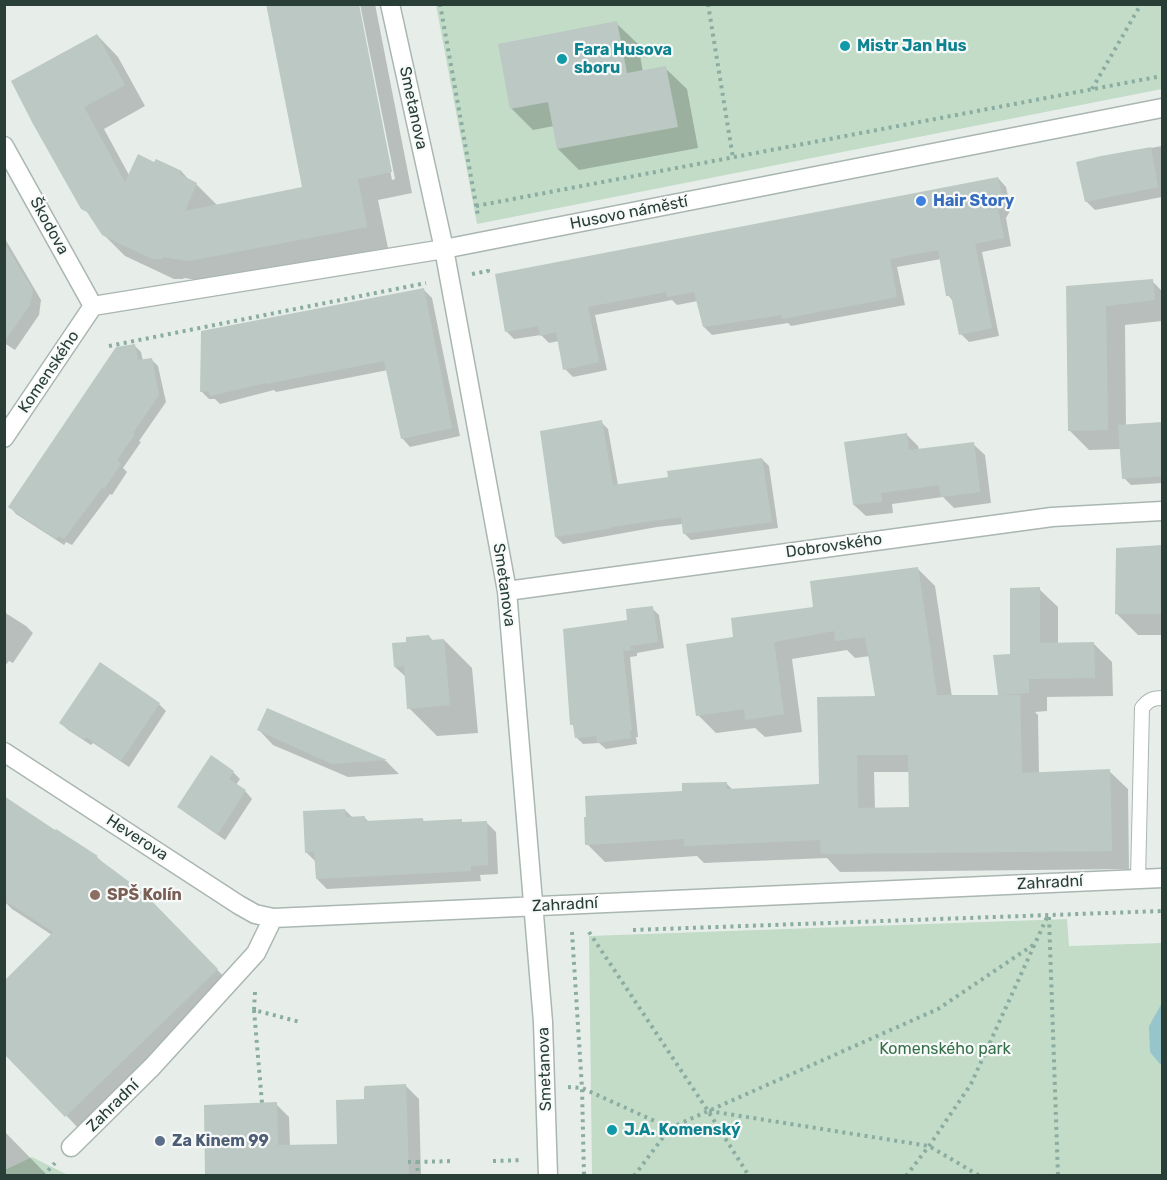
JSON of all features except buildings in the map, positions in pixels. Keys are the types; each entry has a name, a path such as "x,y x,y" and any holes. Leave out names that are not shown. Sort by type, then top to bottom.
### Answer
{"street":[{"name":"Smetanova","path":"390,4 444,249 507,591 543,1022 548,1176"},
{"name":"Husovo náměstí","path":"93,306 482,242 1162,108"},
{"name":"Škodova","path":"4,147 93,306"},
{"name":"Komenského","path":"4,438 93,306"},
{"name":"Dobrovského","path":"507,591 1052,517 1162,511"},
{"name":"Heverova","path":"4,752 239,905 255,914 273,918"},
{"name":"Zahradní","path":"71,1147 152,1067 256,953 273,918 1162,878"}],"lane":[{"path":"1138,879 1142,708 1153,698 1162,698"}],"path":[{"path":"440,4 488,271"},
{"path":"708,4 733,158"},
{"path":"1091,90 1141,4"},
{"path":"476,206 1162,76"},
{"path":"110,346 427,283"},
{"path":"1050,883 1048,915 1058,1176"},
{"path":"627,930 1162,911"},
{"path":"906,1176 971,1084 1048,915"},
{"path":"598,931 589,932 749,1176"},
{"path":"572,932 582,1088 584,1176"},
{"path":"634,1176 670,1128 938,1009 1036,943"},
{"path":"256,953 254,1010 262,1103"},
{"path":"254,1010 300,1022"},
{"path":"582,1088 670,1128"},
{"path":"708,1111 929,1146 980,1176"},
{"path":"493,1161 511,1160"},
{"path":"408,1162 454,1161"},
{"path":"417,1162 418,1176"}],"green space":[{"path":"436,5 1162,5 1162,89 477,224"},
{"name":"Komenského park","path":"1067,919 1069,946 1162,943 1162,1175 592,1175 589,936"},
{"path":"32,1157 68,1175 5,1175 5,1170"}],"water":[{"path":"1162,1003 1162,1065 1150,1052 1149,1026"}],"place":[{"name":"Mistr Jan Hus","path":"845,46"},
{"name":"Fara Husova sboru","path":"562,59"},
{"name":"Hair Story","path":"921,201"},
{"name":"SPŠ Kolín","path":"95,895"},
{"name":"J.A. Komenský","path":"612,1130"},
{"name":"Za Kinem 99","path":"160,1141"}]}
